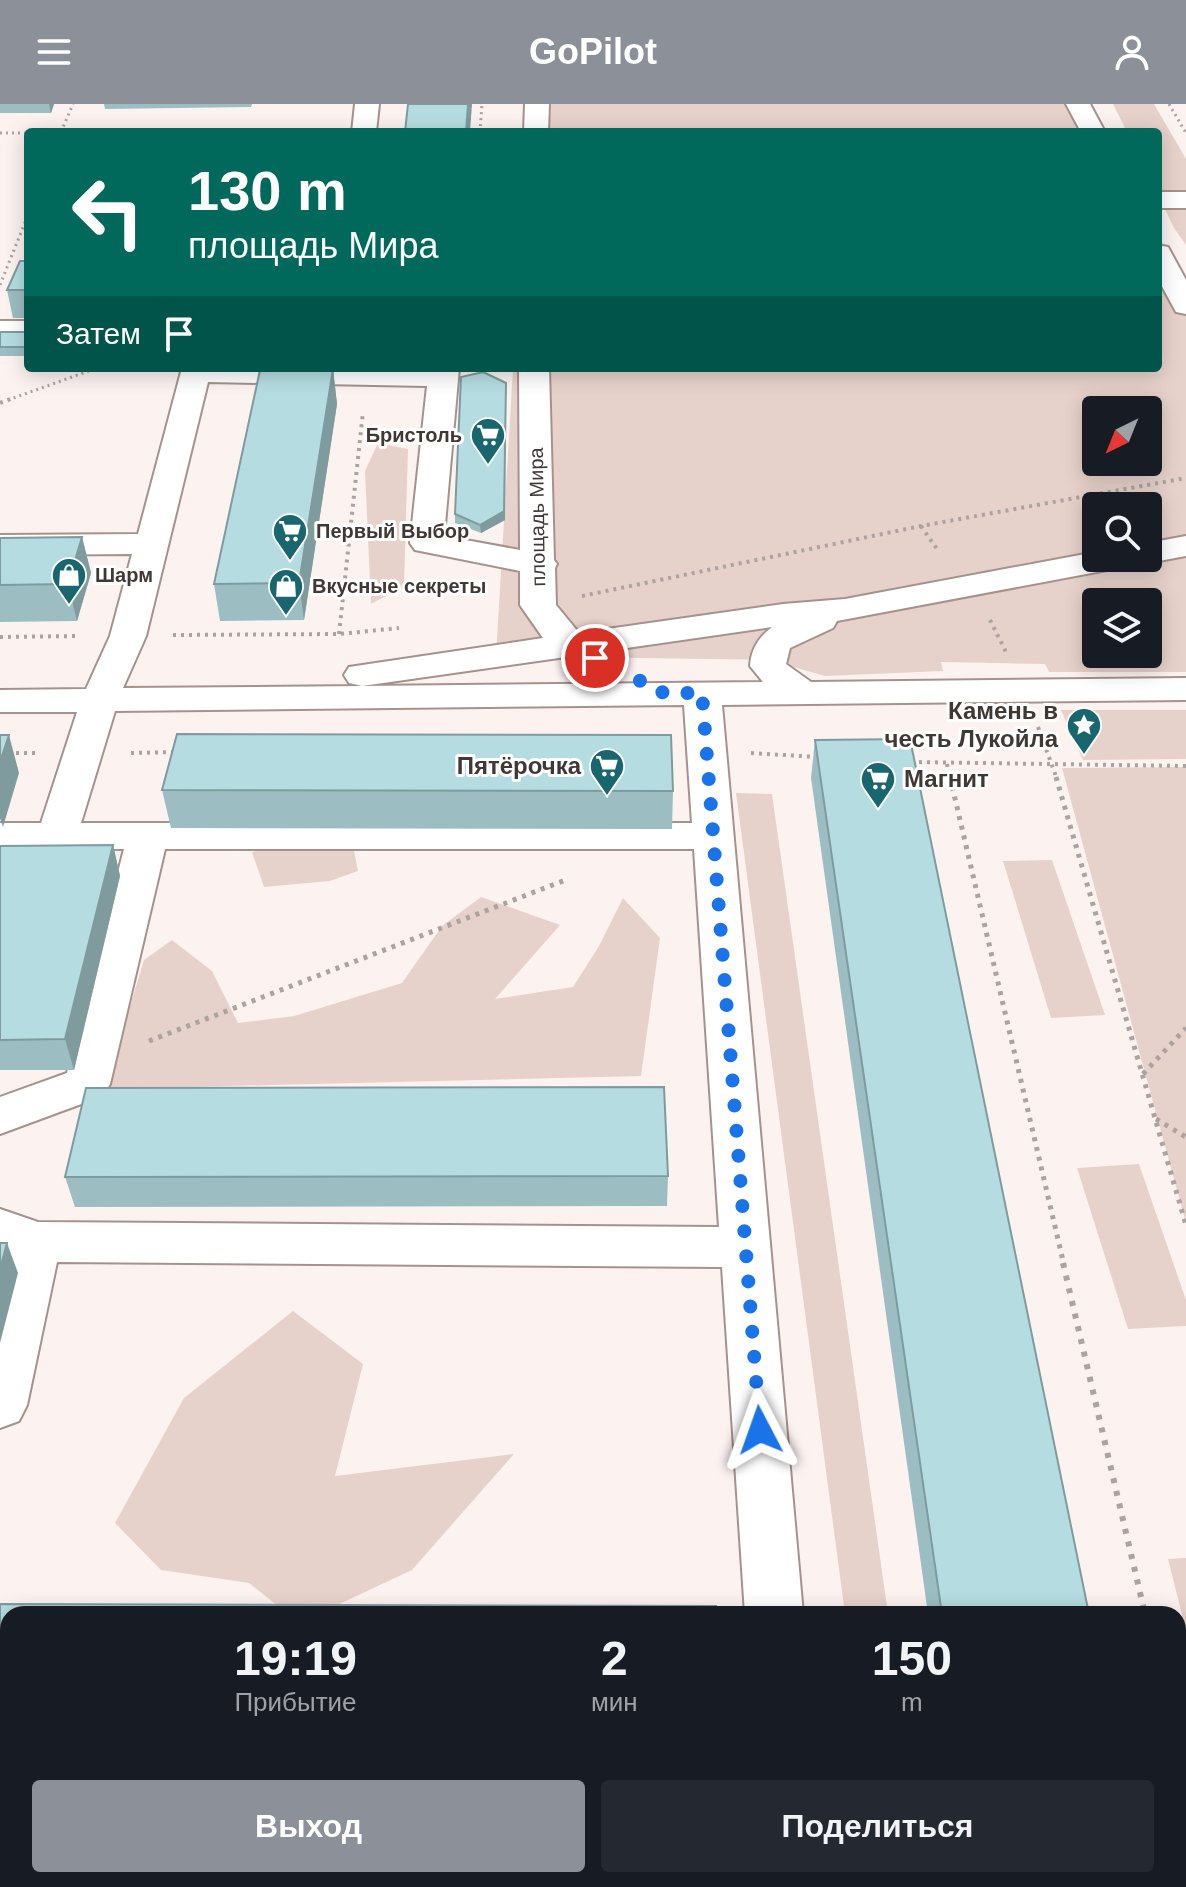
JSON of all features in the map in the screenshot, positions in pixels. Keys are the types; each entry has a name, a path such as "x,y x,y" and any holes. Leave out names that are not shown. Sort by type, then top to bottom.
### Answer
{"street":[{"path":"364,128 367,104"},
{"path":"536,128 537,104"},
{"path":"1078,104 1091,128"},
{"path":"1162,200 1186,200"},
{"path":"1170,264 1186,306"},
{"path":"0,330 24,330"},
{"path":"57,836 99,701 128,636 195,372"},
{"path":"264,372 367,375 444,372 427,543 540,564"},
{"name":"площадь Мира","path":"534,372 540,564 538,605 547,623 572,647 683,693"},
{"path":"0,545 151,544"},
{"path":"1162,550 1186,546"},
{"path":"181,700 783,615 845,610 1082,565"},
{"path":"806,694 782,681 768,666 767,654 776,641 845,610"},
{"path":"0,701 1186,689"},
{"path":"683,693 707,751 773,1606"},
{"path":"0,836 714,836"},
{"path":"0,1116 87,1084 148,836"},
{"path":"0,1405 19,1235 745,1247"}],"path":[{"path":"63,128 73,104"},
{"path":"480,128 482,104"},
{"path":"1169,104 1186,133"},
{"path":"0,133 24,133"},
{"path":"0,285 24,225"},
{"path":"0,403 86,372"},
{"path":"339,634 367,375"},
{"path":"538,605 921,526 1186,478"},
{"path":"921,526 944,559"},
{"path":"984,606 1011,662"},
{"path":"0,637 339,634 409,627"},
{"path":"1037,725 1053,765 1186,1225"},
{"path":"707,751 819,757"},
{"path":"0,753 186,752"},
{"path":"899,761 1186,766"},
{"path":"947,764 1143,1606"},
{"path":"92,1063 576,876"},
{"path":"1142,1074 1186,1028"},
{"path":"1155,1119 1186,1137"}],"shaded area":[{"path":"529,104 1070,104 1083,128 527,128"},
{"path":"1113,104 1154,104 1186,159 1186,245 1162,203 1162,128 1125,128"},
{"path":"1162,272 1186,316 1186,672 1049,672 1045,664 941,662 943,671 825,676 790,666 787,660 496,656 513,372 1162,372"},
{"path":"378,443 408,449 404,586 371,604 365,471"},
{"path":"1061,710 1186,710 1186,759 1083,760"},
{"path":"1186,767 1186,1223 1062,768"},
{"path":"736,793 772,794 887,1606 844,1606"},
{"path":"309,841 354,851 358,871 330,881 264,887 252,852"},
{"path":"1052,860 1105,1015 1051,1018 1003,861"},
{"path":"481,897 560,925 495,999 573,987 599,946 623,898 660,938 641,1076 105,1089 144,960 172,940 212,971 238,1023 294,1016 402,983 442,926"},
{"path":"1139,1164 1186,1300 1186,1326 1128,1329 1077,1168"},
{"path":"293,1311 363,1364 335,1476 514,1454 412,1570 335,1606 278,1606 249,1583 161,1570 115,1523 184,1398"},
{"path":"1186,1558 1186,1606 1180,1606 1168,1559"}],"building":[{"path":"408,104 468,104 466,128 405,128"},
{"path":"20,261 24,261 24,290 7,290"},
{"path":"0,332 24,332 24,347 0,347"},
{"path":"260,372 333,372 299,583 214,584"},
{"path":"483,372 506,383 504,511 480,525 455,514 461,377"},
{"path":"82,537 68,584 0,585 0,538"},
{"path":"177,734 671,735 673,791 162,790"},
{"path":"0,735 9,735 0,762"},
{"path":"910,739 1087,1606 941,1606 815,740"},
{"path":"113,845 65,1039 0,1040 0,846"},
{"path":"664,1087 668,1176 65,1177 86,1088"},
{"path":"0,1243 7,1243 0,1269"},
{"path":"0,1604 716,1606 0,1606"}],"place":[{"name":"Бристоль","path":"488,466"},
{"name":"Первый Выбор","path":"290,562"},
{"name":"Шарм","path":"69,606"},
{"name":"Вкусные секреты","path":"286,617"},
{"name":"Камень в честь Лукойла","path":"1084,756"},
{"name":"Пятёрочка","path":"607,797"},
{"name":"Магнит","path":"878,810"}],"route":[{"path":"595,658 664,693 702,693 760,1430"}]}
